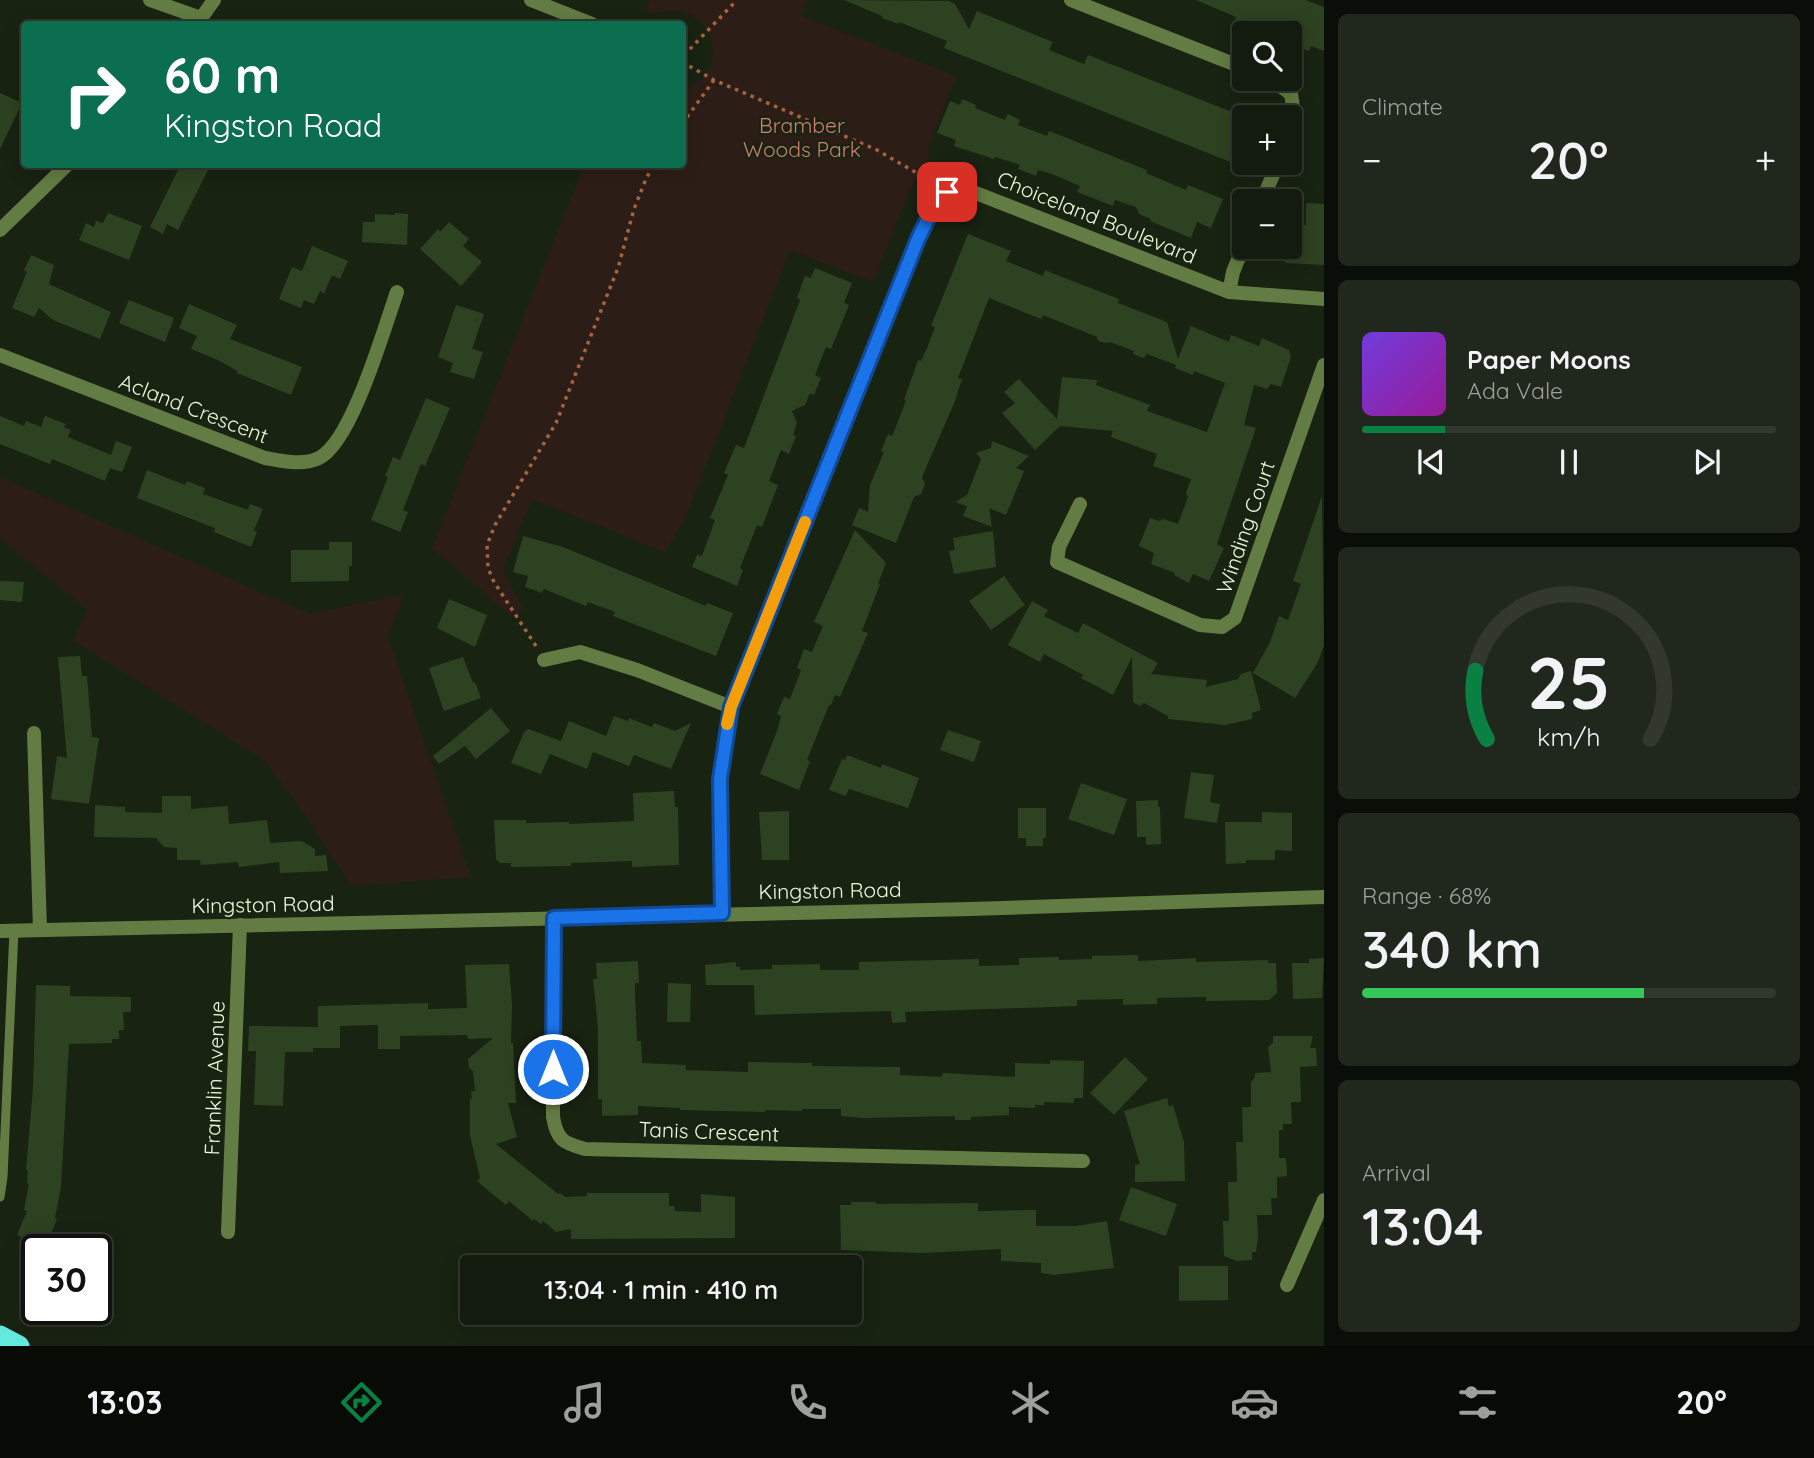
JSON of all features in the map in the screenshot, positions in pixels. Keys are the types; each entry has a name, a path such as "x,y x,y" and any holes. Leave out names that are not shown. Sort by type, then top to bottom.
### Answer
{"highway":[{"path":"0,1336 19,1346"}],"street":[{"path":"150,0 199,21 214,0"},
{"path":"531,0 584,21"},
{"path":"1070,0 1232,63"},
{"path":"0,230 64,168"},
{"name":"Choiceland Boulevard","path":"947,192 959,189 977,193 1228,292 1324,299"},
{"path":"722,913 720,779 731,707 918,239 937,200 947,192"},
{"path":"1228,292 1238,259"},
{"name":"Acland Crescent","path":"0,355 265,458 305,462 318,459 327,452 354,409 397,292"},
{"name":"Winding Court","path":"1080,504 1059,547 1057,562 1200,625 1222,627 1235,618 1324,365"},
{"path":"544,660 580,652 637,670 731,707"},
{"path":"34,733 40,930"},
{"name":"Kingston Road","path":"7,930 971,909 1324,897"},
{"name":"Tanis Crescent","path":"554,918 553,1117 556,1134 568,1144 585,1149 1083,1161"},
{"name":"Franklin Avenue","path":"228,1232 240,925"},
{"path":"1287,1285 1324,1200"}],"lane":[{"path":"0,1197 7,930"}],"path":[{"path":"686,51 737,0"},
{"path":"686,64 715,80 877,150 947,192"},
{"path":"686,119 715,80"},
{"path":"544,660 494,582 488,568 487,545 495,525 556,423 618,268 642,189 652,168"}],"green space":[{"name":"Bramber Woods Park","path":"650,0 807,0 801,16 956,76 927,150 934,165 920,175 909,192 873,282 790,250 686,517 665,552 532,499 503,571 523,609 511,616 432,548 583,168 686,168 686,88 698,82 708,70 713,51 710,35 700,22 686,13 645,11"},
{"path":"0,477 310,614 404,594 388,637 471,877 351,886 305,814 265,761 74,641 87,609 0,539"}],"building":[{"path":"844,0 949,1 955,4 969,29 977,11 1053,42 1049,50 1084,64 1088,55 1232,112 1232,163 944,48 947,41"},
{"path":"1196,0 1306,0 1324,7 1324,51 1311,46 1309,51 1302,48 1302,21 1235,21 1236,17"},
{"path":"0,93 21,103 21,105 0,149"},
{"path":"962,99 976,105 975,108 1005,120 1008,114 1020,120 1018,125 1047,136 1049,131 1147,170 1146,173 1186,190 1188,185 1223,199 1211,228 1197,222 1191,238 1150,221 1151,219 1139,214 1136,207 1115,200 1113,206 1077,192 1080,186 1052,174 1038,170 1036,176 1018,169 1020,165 954,146 956,140 937,133 950,101 960,105"},
{"path":"179,168 209,168 178,230 167,224 163,234 150,227"},
{"path":"1306,203 1324,204 1324,265 1285,263 1285,259 1302,259 1302,225 1306,225"},
{"path":"108,213 142,226 129,260 79,240 86,223 94,227 96,221 103,223"},
{"path":"375,214 408,214 407,245 362,242 363,222 375,222"},
{"path":"449,222 469,239 463,246 482,262 461,286 420,249 438,229 440,232"},
{"path":"968,234 1011,251 1006,261 1043,276 1045,270 1119,299 1118,303 1167,322 1178,359 1191,326 1229,342 1231,335 1259,346 1262,338 1289,350 1291,357 1281,387 1271,384 1267,389 1254,385 1244,425 1256,428 1217,544 1224,548 1209,581 1193,574 1189,583 1174,575 1175,573 1151,564 1154,553 1139,546 1150,518 1178,524 1188,497 1186,493 1191,479 1153,466 1157,454 1111,437 1113,431 1060,426 1035,450 1002,413 1015,403 1004,392 1019,379 1057,419 1062,377 1097,380 1096,385 1150,405 1147,411 1207,432 1225,383 1194,371 1193,375 1147,354 1144,358 1133,354 1134,351 1110,342 1098,341 1097,337 1043,315 1041,319 989,298 958,378 962,379 955,401 922,477 925,484 921,494 914,497 896,543 852,525 859,508 868,512 870,485 884,452 881,451 888,434 892,436 918,360 921,361 927,348 935,327 931,326"},
{"path":"312,246 348,261 340,279 331,277 324,294 320,291 314,304 304,300 301,308 279,299 292,267 302,271"},
{"path":"31,255 54,265 49,284 111,312 100,339 53,320 39,308 34,317 12,308"},
{"path":"815,268 852,283 844,303 849,305 831,349 826,347 815,375 821,378 814,395 810,393 805,405 792,411 797,423 793,435 796,436 789,454 781,450 769,481 778,485 762,527 757,525 740,568 743,570 737,586 692,567 697,555 702,556 715,520 710,518 728,475 724,473 736,445 744,448 800,300 797,298 805,276 811,278"},
{"path":"129,300 174,318 165,342 119,323"},
{"path":"189,304 237,325 230,339 302,367 291,395 237,373 218,360 191,349 197,336 179,328"},
{"path":"456,305 484,314 472,349 483,352 474,379 450,372 453,363 438,357"},
{"path":"426,398 450,408 425,466 421,464 403,510 408,512 400,532 371,520 393,457 400,460"},
{"path":"0,416 24,426 26,421 41,427 45,416 66,424 64,427 71,430 68,437 111,455 116,441 132,447 122,472 110,468 105,481 52,459 50,464 0,444"},
{"path":"992,441 1029,456 1016,468 1024,471 1006,515 989,508 992,527 963,516 967,506 955,502 967,495 981,459 976,453 991,448"},
{"path":"147,470 185,485 187,481 205,488 203,494 248,510 250,504 263,509 254,530 257,532 251,547 214,532 215,528 137,498"},
{"path":"1322,496 1324,645 1318,662 1295,698 1253,673 1270,642 1279,616 1288,620 1301,584 1293,581"},
{"path":"855,530 886,563 862,631 868,633 840,697 835,695 829,705 807,760 810,761 799,790 760,774 777,731 781,716 777,714 784,697 790,699 801,670 797,668 804,649 812,652 823,626 814,622"},
{"path":"993,531 996,567 954,574 949,551 955,550 953,538"},
{"path":"523,536 563,547 706,606 707,603 733,613 716,656 613,616 615,612 588,602 586,606 544,589 542,593 525,587 528,576 513,572"},
{"path":"329,542 352,542 349,581 291,582 291,550 329,550"},
{"path":"1004,576 1025,605 991,630 969,601"},
{"path":"0,581 24,582 22,602 0,600"},
{"path":"449,599 487,615 475,647 437,628"},
{"path":"1032,601 1048,610 1044,616 1078,633 1083,623 1158,663 1151,674 1207,680 1206,687 1238,679 1241,674 1251,671 1261,710 1252,713 1252,719 1225,725 1168,719 1168,716 1144,703 1140,706 1133,702 1132,657 1113,695 1044,654 1040,662 1008,645"},
{"path":"80,656 82,676 87,676 92,737 99,738 89,804 51,799 57,756 67,758 58,657"},
{"path":"463,657 481,698 444,711 429,668"},
{"path":"491,708 510,731 476,759 465,746 439,764 433,756"},
{"path":"614,716 628,721 629,718 652,727 654,723 675,731 691,723 671,769 634,755 629,766 593,752 587,769 550,754 541,774 511,763 524,732 528,729 561,741 569,721 606,736"},
{"path":"948,730 981,741 974,762 940,750"},
{"path":"847,755 919,778 908,808 849,789 846,796 829,790 842,759 845,760"},
{"path":"1191,772 1214,775 1210,802 1220,804 1217,823 1184,818"},
{"path":"1081,783 1127,799 1114,835 1068,819"},
{"path":"674,791 675,807 678,807 679,865 632,867 632,861 511,867 511,863 500,863 496,859 494,820 569,824 634,821 633,793"},
{"path":"162,796 191,796 191,809 228,806 229,824 267,820 270,843 302,841 315,849 315,856 326,855 328,871 280,873 279,862 239,867 238,862 201,865 200,860 177,860 177,848 164,847 156,838 94,837 95,805 125,807 125,812 162,813"},
{"path":"1158,800 1161,844 1146,845 1146,837 1137,837 1136,801"},
{"path":"1018,808 1046,808 1046,838 1043,838 1043,846 1026,846 1026,838 1018,838"},
{"path":"789,811 789,860 762,860 759,812"},
{"path":"1262,812 1292,813 1292,851 1275,850 1275,860 1246,860 1246,863 1226,864 1225,822 1262,822"},
{"path":"1138,955 1138,961 1196,958 1196,962 1268,960 1268,963 1276,963 1277,993 1269,1000 1206,1001 1206,997 1157,998 1157,1004 1123,1005 1123,999 1077,1000 1077,1006 905,1012 906,1022 892,1023 891,1011 755,1015 754,985 706,985 705,965 736,962 736,967 740,967 740,970 772,969 772,965 820,964 820,970 859,970 859,962 979,959 979,966 1019,965 1019,958 1059,957 1059,960"},
{"path":"1324,958 1322,998 1293,999 1292,963 1309,963 1309,959"},
{"path":"638,961 639,983 635,983 635,994 637,1041 641,1041 642,1063 686,1065 686,1070 748,1072 748,1062 812,1063 812,1066 900,1067 900,1075 942,1077 943,1073 1015,1077 1015,1063 1084,1061 1083,1098 1074,1098 1074,1103 1044,1102 1044,1105 1035,1105 1035,1108 1009,1107 1009,1115 971,1117 971,1120 955,1120 955,1116 863,1118 841,1116 841,1109 765,1112 638,1106 638,1115 602,1116 602,1099 598,1099 598,1028 593,979 597,979 596,963"},
{"path":"509,964 516,1103 508,1103 517,1137 496,1144 565,1197 587,1196 587,1193 669,1193 669,1206 674,1206 675,1211 701,1212 701,1194 735,1197 735,1238 571,1239 571,1229 556,1232 543,1221 541,1224 534,1219 533,1221 509,1201 506,1205 492,1194 477,1181 480,1178 470,1136 470,1098 472,1099 471,1091 475,1091 473,1071 469,1068 468,1059 493,1038 468,1039 467,1035 400,1036 400,1049 378,1049 378,1025 340,1026 340,1048 285,1052 283,1106 254,1105 256,1051 248,1051 249,1026 318,1027 318,1006 428,1003 428,1009 467,1008 465,965"},
{"path":"668,983 691,984 690,1022 667,1022"},
{"path":"36,985 70,986 70,996 131,997 131,1012 123,1012 124,1030 119,1030 119,1039 112,1039 112,1043 69,1044 57,1219 51,1234 21,1234 21,1237 17,1235 27,1211 24,1210 29,1184 26,1170 33,1088"},
{"path":"1273,1036 1313,1036 1310,1048 1316,1048 1317,1066 1300,1067 1301,1102 1291,1102 1292,1124 1283,1124 1283,1130 1279,1130 1279,1158 1286,1158 1287,1176 1277,1177 1277,1198 1271,1198 1272,1215 1257,1215 1258,1237 1252,1260 1237,1261 1224,1256 1223,1221 1229,1221 1228,1182 1237,1182 1236,1142 1243,1142 1242,1107 1251,1107 1251,1082 1255,1073 1271,1072 1268,1047 1273,1043"},
{"path":"1125,1057 1148,1079 1114,1115 1090,1093"},
{"path":"1167,1098 1169,1106 1173,1105 1184,1142 1185,1181 1135,1182 1135,1165 1140,1164 1124,1111"},
{"path":"1131,1187 1177,1204 1166,1236 1119,1220"},
{"path":"851,1202 978,1203 978,1211 1036,1210 1036,1226 1076,1226 1107,1221 1114,1268 1054,1275 1041,1273 1041,1263 1001,1261 1001,1249 923,1253 841,1250 840,1205 851,1205"},
{"path":"1179,1266 1228,1266 1228,1300 1179,1301"}],"slow traffic":[{"path":"727,724 731,707 805,522"}],"route":[{"path":"553,1069 554,918 722,913 720,779 731,707 918,239 937,200 947,192"}]}
